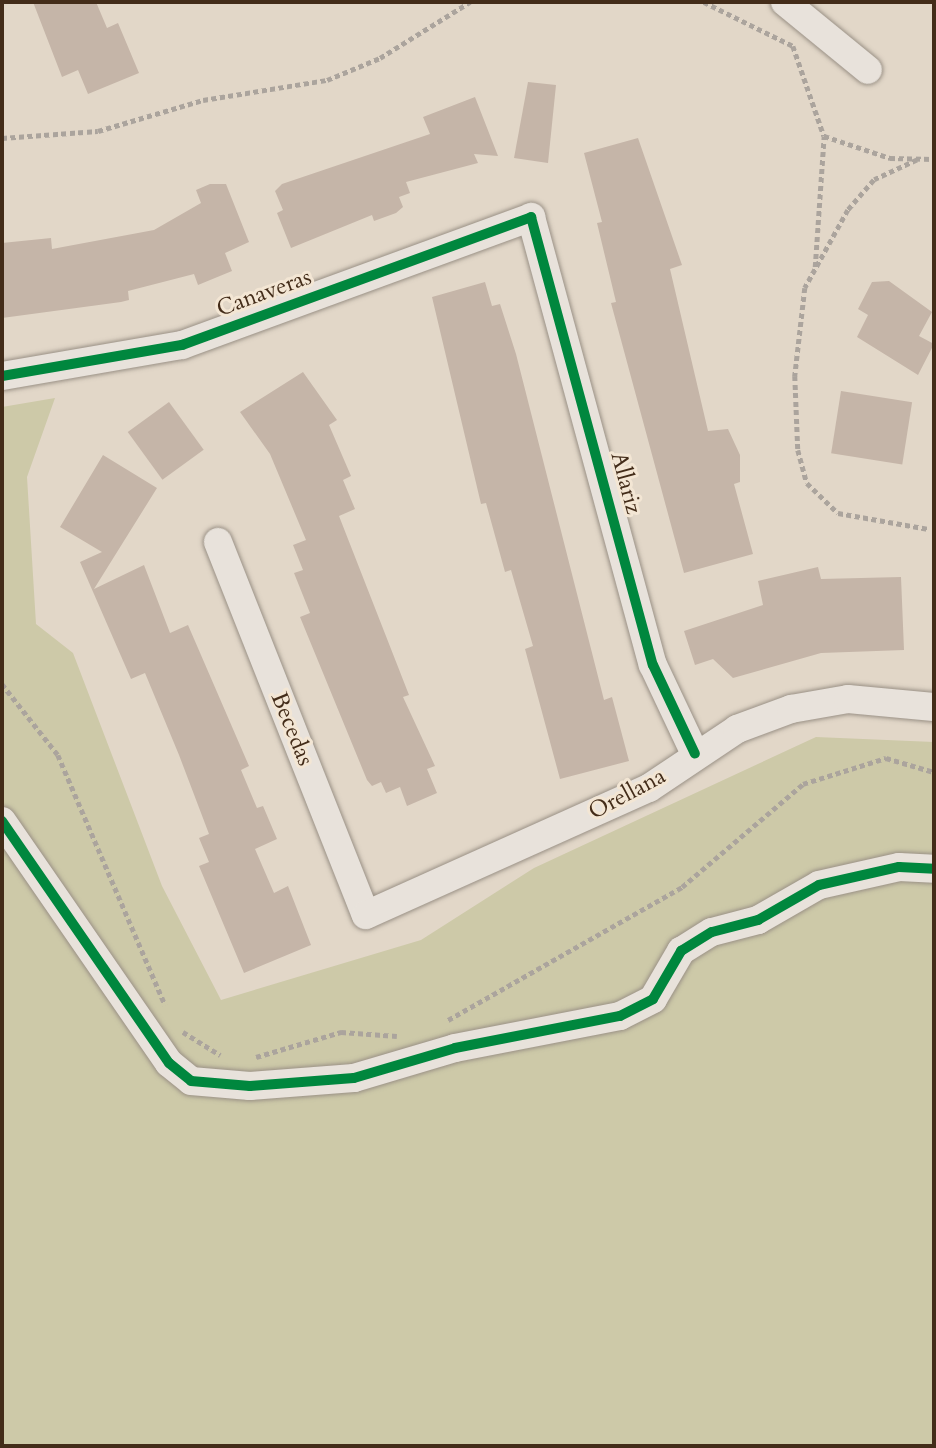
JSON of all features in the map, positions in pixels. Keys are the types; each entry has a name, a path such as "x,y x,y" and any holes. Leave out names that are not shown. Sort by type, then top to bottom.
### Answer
{"street":[{"path":"785,2 868,70"},
{"name":"Canaveras","path":"2,376 182,345 531,217"},
{"name":"Allariz","path":"531,217 653,665 695,754"},
{"name":"Becedas","path":"218,542 366,915"},
{"name":"Orellana","path":"366,915 649,788 695,754 737,729 791,709 848,699 934,706"},
{"path":"2,821 169,1063 191,1081 250,1086 354,1078 455,1048 620,1016 653,999 681,951 712,932 758,920 819,885 899,867 934,869"}],"path":[{"path":"2,138 98,131 203,100 327,80 380,58 470,2"},
{"path":"704,2 793,46 824,136 815,270"},
{"path":"824,136 890,158 934,159"},
{"path":"917,160 874,180 848,210 805,288 795,376 798,450 807,483 838,513 929,529"}],"shaded area":[{"path":"55,398 27,477 36,624 73,653 162,886 221,1000 421,940 534,868 816,737 934,742 934,1446 2,1446 2,407"}],"building":[{"path":"33,2 96,2 107,28 118,23 139,73 88,94 78,70 62,77"},
{"path":"528,82 556,85 548,163 514,158"},
{"path":"475,97 498,156 474,154 478,163 406,182 410,193 399,197 403,207 396,213 374,221 372,215 291,248 277,213 283,210 275,191 282,184 430,134 423,117"},
{"path":"638,138 682,265 670,269 708,431 728,429 740,455 740,482 734,484 753,554 684,573 611,303 616,302 597,223 602,222 584,153"},
{"path":"210,184 226,184 249,242 225,253 232,271 198,285 194,274 128,291 129,300 121,302 2,318 2,243 51,238 52,249 154,230 201,203 196,190"},
{"path":"889,281 932,312 919,336 934,344 918,375 857,337 868,315 858,309 872,282"},
{"path":"485,282 492,306 500,304 516,354 604,700 612,697 629,761 560,779 525,649 533,646 511,570 505,572 486,503 481,504 432,297"},
{"path":"303,372 337,420 329,425 351,476 343,480 355,509 339,516 409,695 403,697 435,766 427,769 437,793 407,806 400,787 386,793 381,782 372,786 367,780 300,617 310,613 294,573 303,570 293,545 306,540 270,454 240,412"},
{"path":"841,391 912,402 902,464 831,453"},
{"path":"169,402 204,450 162,480 128,432"},
{"path":"103,455 157,488 94,589 144,565 170,633 188,625 249,766 241,770 257,808 263,806 277,839 255,849 274,893 288,886 311,945 244,973 199,866 209,862 199,838 209,834 179,755 145,673 131,679 80,562 102,552 60,527"},
{"path":"818,567 821,579 901,577 904,650 821,653 733,678 713,659 695,665 684,631 763,605 758,581"}],"cycle path":[{"path":"2,376 182,345 531,217 653,665 695,754"},
{"path":"2,821 169,1063 191,1081 250,1086 354,1078 455,1048 620,1016 653,999 681,951 712,932 758,920 819,885 899,867 934,869"}]}
